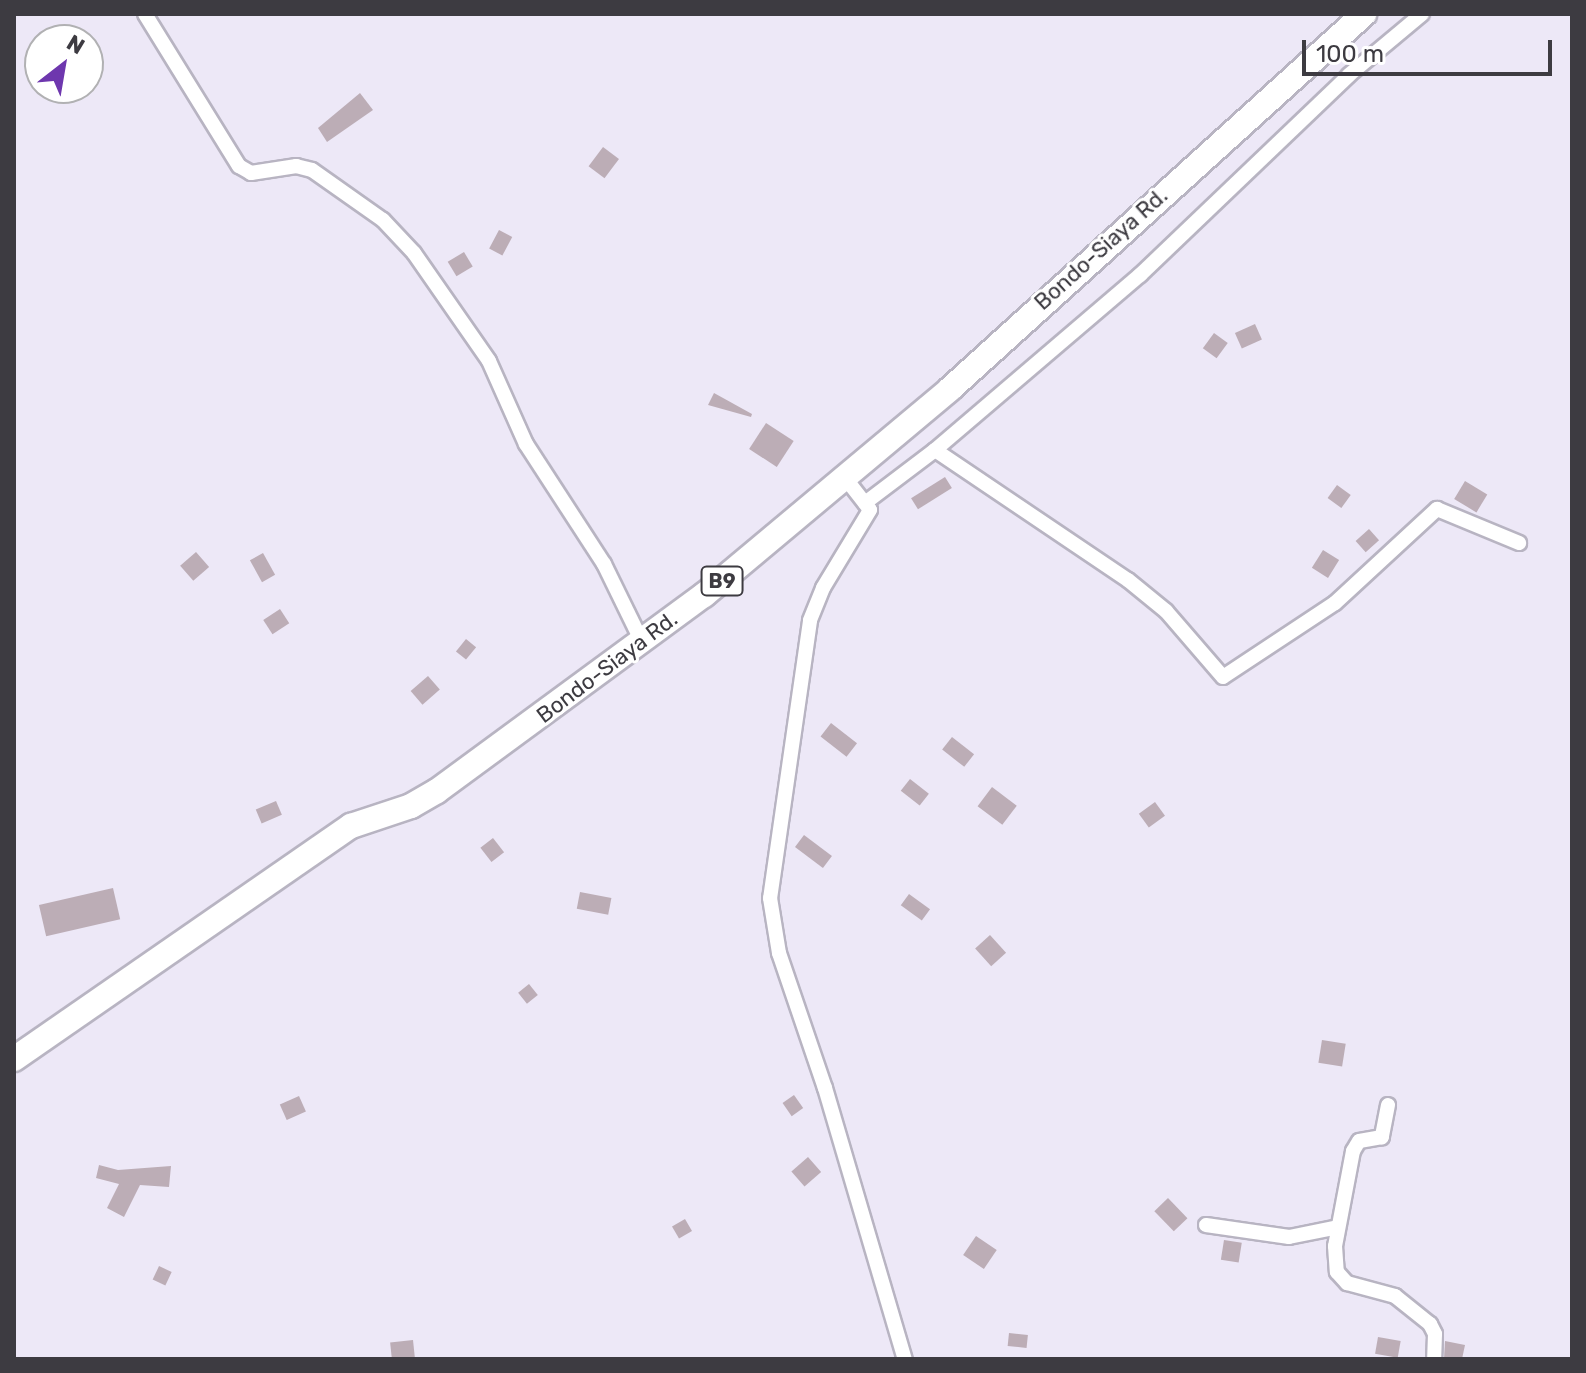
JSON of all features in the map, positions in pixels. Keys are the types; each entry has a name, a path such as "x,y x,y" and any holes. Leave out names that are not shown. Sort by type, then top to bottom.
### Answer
{"highway":[{"name":"Bondo-Siaya Rd.","path":"14,1059 351,826 411,806 437,791 641,640 846,479 1364,14"}],"street":[{"path":"145,14 239,166 251,173 296,166 312,170 383,220 414,253 489,361 526,444 604,564 641,640"},
{"path":"865,503 935,450 1140,275 1349,75 1422,14"},
{"path":"935,450 1128,580 1166,611 1223,677 1335,603 1437,509 1519,543"},
{"path":"846,479 870,510 823,588 810,621 770,898 779,953 825,1088 905,1359"},
{"path":"1388,1105 1382,1137 1359,1141 1353,1151 1338,1227 1337,1272 1347,1283 1395,1296 1430,1324 1435,1334 1434,1359"},
{"path":"1206,1225 1289,1237 1338,1227"}],"building":[{"path":"360,93 373,110 327,142 318,128"},
{"path":"603,147 619,159 605,178 589,166"},
{"path":"499,230 512,237 502,256 489,249"},
{"path":"464,252 473,267 456,276 448,262"},
{"path":"1255,324 1262,340 1242,348 1235,333"},
{"path":"1214,333 1228,343 1217,358 1203,348"},
{"path":"714,393 752,414 751,417 708,405"},
{"path":"766,423 794,441 777,467 749,449"},
{"path":"945,477 952,488 918,509 911,498"},
{"path":"1465,481 1487,494 1476,512 1454,499"},
{"path":"1337,485 1351,495 1341,508 1328,498"},
{"path":"1369,529 1379,540 1366,552 1356,541"},
{"path":"1323,550 1339,560 1328,578 1312,568"},
{"path":"196,552 209,567 193,581 180,566"},
{"path":"263,553 275,575 262,582 250,560"},
{"path":"280,609 289,623 272,634 263,620"},
{"path":"466,639 476,647 466,660 456,651"},
{"path":"428,676 440,690 422,705 411,691"},
{"path":"831,723 857,743 847,757 821,736"},
{"path":"952,737 974,754 964,767 942,750"},
{"path":"910,779 929,794 920,806 901,791"},
{"path":"992,787 1017,806 1002,825 978,806"},
{"path":"276,801 282,815 262,823 256,810"},
{"path":"1155,802 1165,816 1149,828 1139,814"},
{"path":"804,835 832,856 823,868 795,847"},
{"path":"493,838 504,852 491,862 480,848"},
{"path":"113,888 120,919 46,936 39,905"},
{"path":"580,892 611,898 608,915 577,909"},
{"path":"909,894 930,909 922,921 901,905"},
{"path":"990,935 1006,953 991,966 975,948"},
{"path":"529,984 538,995 527,1004 518,993"},
{"path":"1322,1040 1346,1044 1342,1066 1318,1063"},
{"path":"794,1095 803,1108 792,1116 783,1103"},
{"path":"299,1096 306,1112 287,1120 280,1105"},
{"path":"808,1157 821,1172 805,1187 791,1171"},
{"path":"99,1165 118,1170 171,1166 169,1187 140,1185 124,1217 107,1208 119,1184 96,1178"},
{"path":"1168,1198 1187,1218 1174,1231 1154,1211"},
{"path":"685,1219 692,1231 679,1239 672,1226"},
{"path":"976,1236 997,1250 984,1269 963,1255"},
{"path":"1224,1240 1242,1243 1239,1263 1221,1260"},
{"path":"159,1266 172,1272 165,1286 153,1280"},
{"path":"1009,1333 1028,1335 1027,1348 1008,1346"},
{"path":"1378,1337 1401,1341 1398,1358 1375,1354"},
{"path":"413,1340 415,1358 392,1359 390,1342"},
{"path":"1445,1341 1465,1345 1462,1359 1444,1359"}]}
